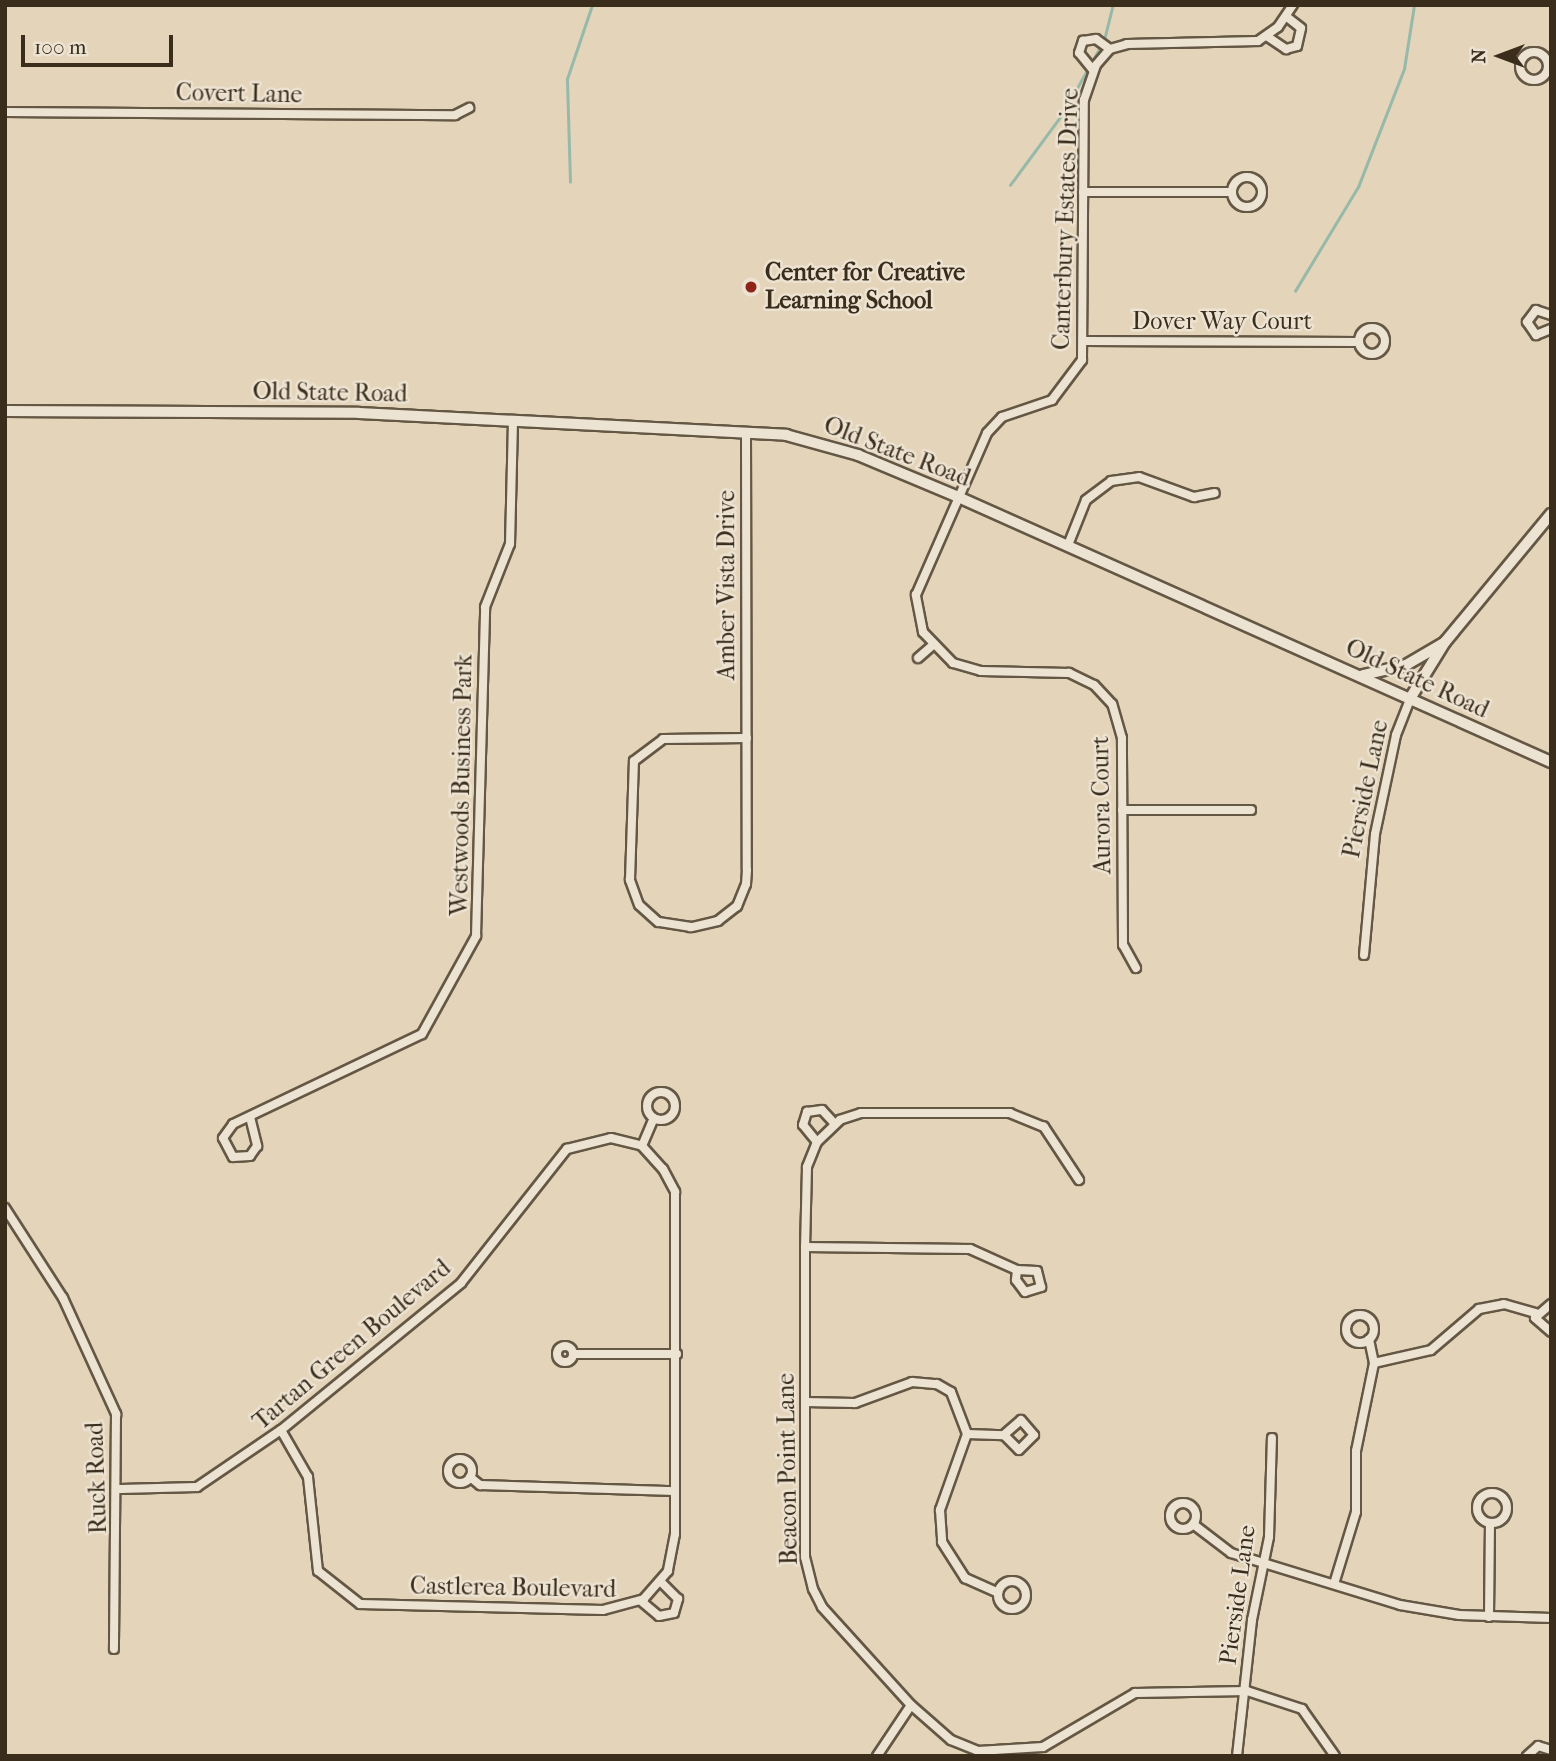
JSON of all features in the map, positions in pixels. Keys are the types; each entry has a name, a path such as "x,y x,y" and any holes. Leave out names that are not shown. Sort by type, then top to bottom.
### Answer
{"street":[{"path":"1268,37 1288,18 1293,5"},
{"path":"1093,70 1079,53 1083,41 1096,39 1110,49 1268,37 1286,49 1297,46 1301,28 1288,18"},
{"name":"Canterbury Estates Drive","path":"956,496 995,423 1059,394 1076,373 1084,341 1084,100 1093,70 1110,49"},
{"name":"Covert Lane","path":"5,112 455,115 469,108"},
{"path":"1083,192 1233,192"},
{"path":"1550,311 1533,312 1528,326 1536,335 1551,329"},
{"name":"Dover Way Court","path":"1084,341 1359,342"},
{"name":"Old State Road","path":"5,411 513,420 747,432 828,445 956,496 1068,545 1363,675 1551,762"},
{"name":"Westwoods Business Park","path":"250,1118 257,1146 250,1156 233,1157 224,1148 224,1132 250,1118 422,1034 476,938 485,607 510,544 513,420"},
{"name":"Amber Vista Drive","path":"747,432 747,738 747,870 740,901 708,925 659,922 639,905 630,880 634,761 663,739 747,738"},
{"path":"1068,545 1086,500 1111,481 1139,477 1194,497 1215,493"},
{"path":"918,658 932,646 920,626 916,594 956,496"},
{"name":"Pierside Lane","path":"1364,955 1375,834 1396,735 1411,697 1445,642 1551,514"},
{"path":"1363,675 1406,665 1445,642"},
{"name":"Aurora Court","path":"932,646 972,670 1054,671 1094,685 1121,729 1123,945 1136,968"},
{"path":"1122,810 1251,810"},
{"path":"817,1142 803,1125 807,1112 822,1110 835,1124"},
{"name":"Beacon Point Lane","path":"1079,1180 1044,1128 1010,1113 860,1113 835,1124 817,1142 807,1167 806,1402 809,1579 822,1607 911,1705 951,1740 978,1751 1012,1753 1056,1742 1110,1702 1135,1693 1247,1691 1302,1709 1335,1756"},
{"path":"642,1146 654,1118"},
{"name":"Tartan Green Boulevard","path":"120,1489 197,1487 282,1430 461,1283 567,1149 593,1138 642,1146"},
{"name":"Castlerea Boulevard","path":"282,1430 309,1477 318,1571 344,1597 360,1604 603,1611 641,1601 661,1582 671,1563 677,1354 675,1192 642,1146"},
{"name":"Ruck Road","path":"5,1208 64,1298 116,1414 120,1489 114,1649"},
{"path":"806,1247 970,1249 1017,1270"},
{"path":"1536,1313 1551,1304"},
{"path":"1374,1363 1431,1350 1485,1307 1516,1305 1536,1313"},
{"path":"1536,1313 1538,1327 1551,1332"},
{"path":"1334,1584 1356,1512 1356,1451 1374,1363 1369,1340"},
{"path":"573,1354 677,1354"},
{"path":"806,1402 855,1403 912,1382 937,1384 960,1404 967,1434 942,1500 942,1542 965,1578 996,1592"},
{"path":"967,1434 1004,1436"},
{"name":"Pierside Lane","path":"1237,1756 1247,1691 1252,1620 1266,1559 1272,1438"},
{"path":"470,1477 480,1485 675,1491"},
{"path":"1193,1524 1231,1553 1266,1559 1334,1584 1429,1612 1551,1618"},
{"path":"1489,1617 1490,1524"},
{"path":"641,1601 659,1616 674,1613 678,1599 661,1582"},
{"path":"877,1756 911,1705"},
{"path":"1527,1756 1538,1746 1551,1750"}],"waterway":[{"path":"570,182 567,79 592,5"},
{"path":"1010,185 1063,113 1104,40 1113,5"},
{"path":"1295,291 1358,187 1404,69 1414,5"}],"place":[{"name":"Center for Creative Learning School","path":"751,287"}]}
